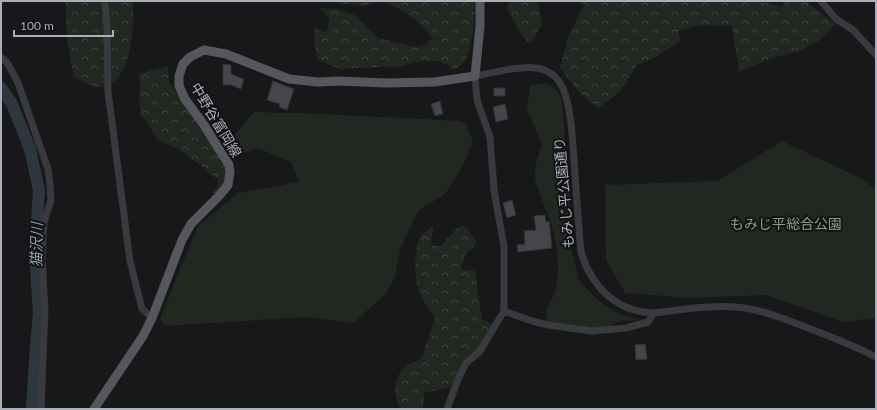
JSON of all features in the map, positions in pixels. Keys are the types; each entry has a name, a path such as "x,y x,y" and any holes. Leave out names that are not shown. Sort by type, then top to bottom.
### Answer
{"main road":[{"path":"475,76 480,26 480,1"},
{"name":"中野谷富岡線","path":"94,409 143,336 152,318 182,240 191,224 228,185 230,172 229,165 204,125 185,99 179,86 179,76 183,64 190,57 204,50 217,52 289,79 318,82 434,82 475,76"}],"street":[{"path":"105,1 108,92 130,261 142,309 152,318"},
{"path":"822,1 836,19 853,30 876,55"},
{"path":"1,57 8,64 18,83 48,169 50,185 51,200 44,222 42,258 45,309 41,409"},
{"name":"もみじ平公園通り","path":"475,76 529,67 544,69 555,77 562,86 570,114 581,252 584,263 601,290 607,296 624,306 638,311 654,313 718,307 737,307 758,311 796,323 876,356"},
{"path":"447,409 466,363 480,351 504,311 504,247 494,190 490,137 477,100 475,76"},
{"path":"504,311 548,325 592,331 626,328 648,322 654,313"}],"green space":[{"path":"65,1 133,1 132,38 129,52 125,65 119,76 111,84 97,87 87,84 74,77 68,46"},
{"path":"336,1 381,1 364,6 337,3"},
{"path":"383,1 475,1 474,23 470,49 465,61 455,70 440,61 423,61 401,66 340,69 318,60 314,42 315,28 326,32 330,20 320,8 338,9 356,16 378,38 416,47 424,45 432,38 417,21"},
{"path":"510,1 538,1 542,25 530,44 521,34 507,9"},
{"path":"576,1 758,1 782,7 785,1 805,1 835,24 820,40 802,50 766,60 739,72 732,26 701,25 678,31 680,41 654,58 637,65 620,92 598,108 579,92 560,68 569,35 584,5"},
{"path":"168,66 169,82 208,139 225,168 226,176 224,184 216,193 212,193 217,186 218,180 178,149 158,140 141,114 139,100 139,74"},
{"path":"545,83 555,90 562,101 569,187 571,248 579,280 595,298 617,313 639,320 619,321 609,327 593,329 548,324 546,310 552,300 555,289 558,265 557,253 552,229 537,187 535,177 536,164 542,144 527,110 530,85"},
{"path":"255,111 460,121 465,123 473,141 464,164 445,194 418,211 400,250 395,276 386,294 353,323 307,317 165,326 160,318 198,226 238,193 299,182 291,162 258,148 239,154 230,140"},
{"name":"もみじ平総合公園","path":"782,141 864,180 876,190 876,318 843,322 766,295 692,298 625,293 606,260 605,185 717,181"},
{"path":"433,226 431,245 440,247 455,230 462,226 467,228 477,243 465,255 461,269 475,271 482,320 492,323 488,335 451,387 424,393 423,409 400,409 395,389 397,379 404,368 421,359 435,318 419,292 415,269 417,247 421,236"}],"building":[{"path":"223,64 231,65 231,74 244,79 241,89 231,85 223,85"},
{"path":"273,81 294,89 287,110 279,107 280,104 267,100"},
{"path":"494,88 505,88 505,96 494,96"},
{"path":"440,101 443,114 435,116 431,104"},
{"path":"505,104 508,119 496,122 493,107"},
{"path":"512,200 516,215 507,218 503,203"},
{"path":"545,215 546,222 549,221 552,248 518,252 517,245 525,244 524,231 536,230 534,216"},
{"path":"645,344 647,359 636,360 635,345"}],"waterway":[{"name":"猫沢川","path":"1,88 12,104 30,149 39,190 35,253 39,313 32,409"}]}
